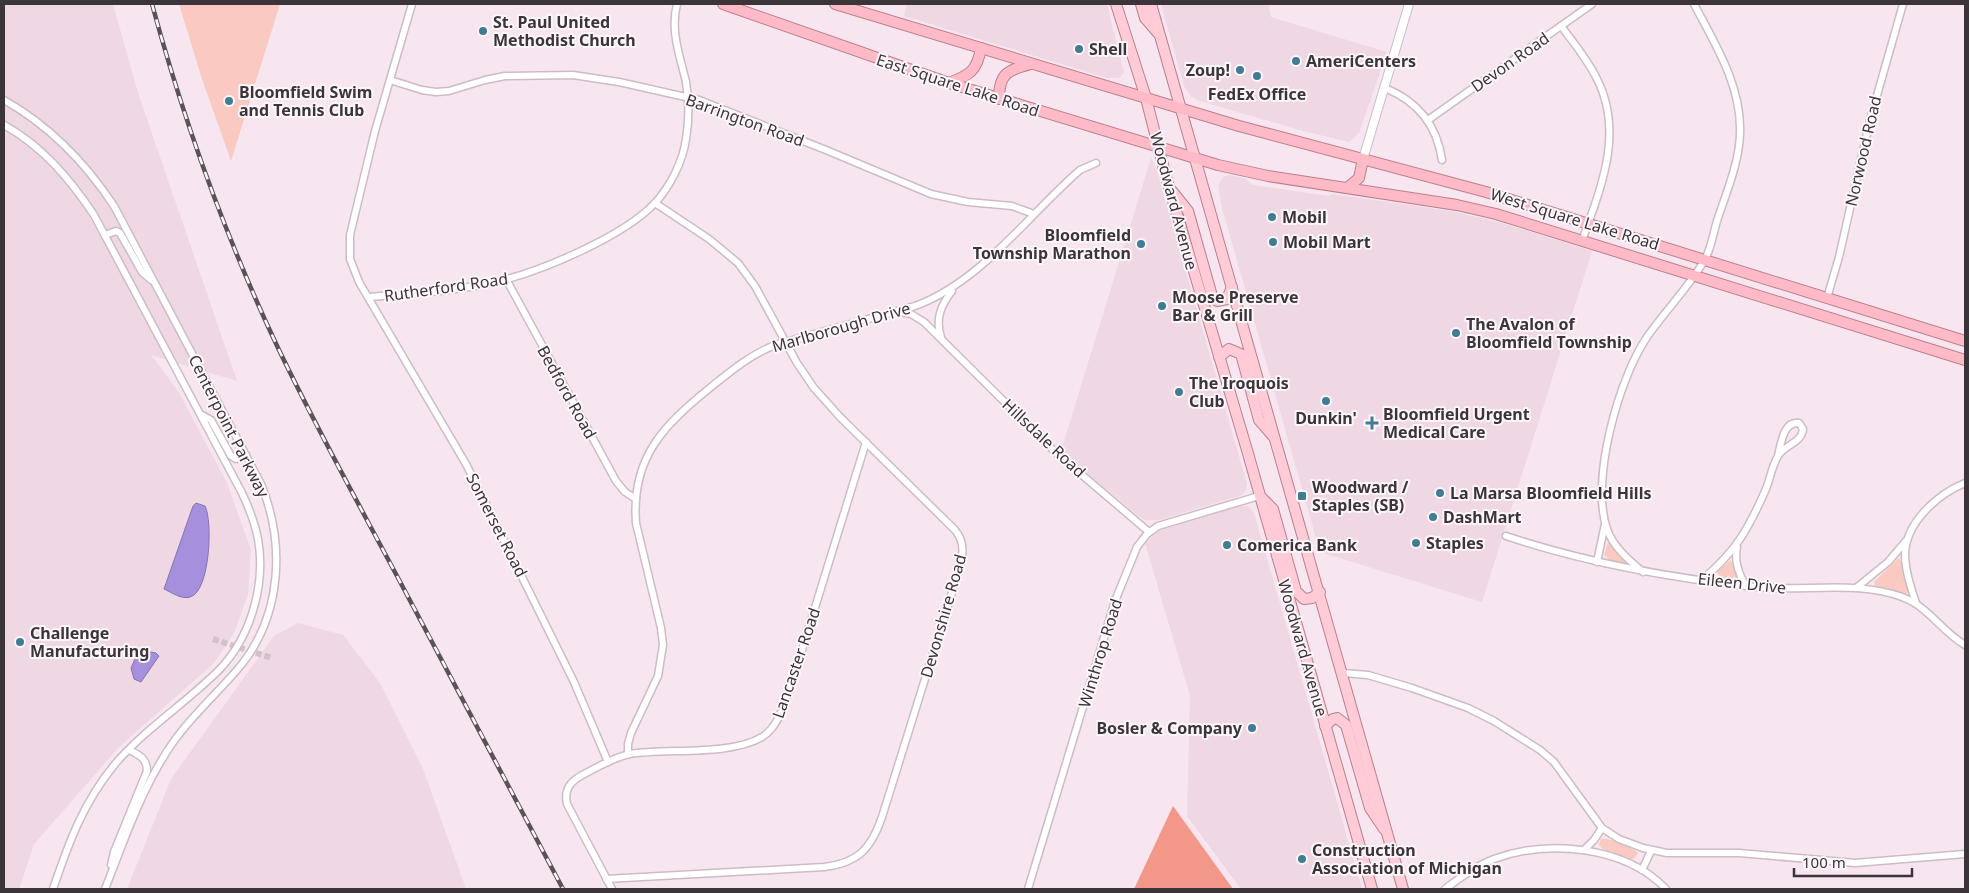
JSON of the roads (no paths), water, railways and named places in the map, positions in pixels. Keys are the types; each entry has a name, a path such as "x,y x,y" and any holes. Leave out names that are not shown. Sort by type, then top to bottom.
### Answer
{"highway":[{"name":"East Square Lake Road","path":"723,4 949,83 1195,158"},
{"path":"835,4 1181,108"},
{"path":"949,83 964,77 972,71 978,64 981,48"},
{"path":"999,98 999,87 1004,76 1013,70 1032,64"},
{"name":"West Square Lake Road","path":"1181,108 1269,135 1469,187 1965,341"},
{"name":"West Square Lake Road","path":"1195,158 1256,174 1474,209 1965,360"},
{"path":"1347,188 1359,178 1363,159"}],"main road":[{"name":"Woodward Avenue","path":"1116,4 1146,98 1170,189 1247,450 1372,889"},
{"path":"1141,4 1144,18 1160,35"},
{"name":"Woodward Avenue","path":"1152,4 1403,889"},
{"path":"1170,189 1188,210 1212,296 1217,300 1227,299 1232,287"},
{"path":"1219,357 1229,348 1241,354 1259,420 1276,441"},
{"path":"1259,496 1273,509 1296,591 1304,599 1312,598 1320,592"},
{"path":"1325,726 1337,718 1346,725 1370,808 1390,838"}],"street":[{"name":"Somerset Road","path":"412,4 356,205 349,242 352,266 368,298 466,464 574,682 608,762"},
{"name":"Rutherford Road","path":"368,298 421,293 506,279 546,265 594,244 620,230 655,203 666,189 683,155 687,136 686,85 675,32 677,4"},
{"path":"1363,159 1409,4"},
{"name":"Devon Road","path":"1428,120 1592,4"},
{"path":"1597,562 1605,520 1603,484 1605,458 1613,422 1624,387 1632,365 1647,337 1705,260 1737,156 1740,121 1737,98 1732,83 1694,4"},
{"name":"Norwood Road","path":"1827,298 1839,257 1868,125 1903,4"},
{"path":"1561,26 1597,79 1605,100 1610,122 1610,148 1606,168 1582,241"},
{"name":"Barrington Road","path":"390,80 422,90 443,92 505,76 573,75 602,78 687,97 715,106 920,191 968,202 1012,206 1034,214"},
{"path":"1385,88 1406,98 1428,120 1439,145 1442,160"},
{"name":"Centerpoint Parkway","path":"4,100 31,117 58,138 84,165 114,206 266,494 276,534 276,573 271,605 255,643 243,662 174,741 154,773 105,889"},
{"name":"Centerpoint Parkway","path":"4,125 37,148 65,175 105,235 242,493 255,526 260,571 252,613 242,638 220,668 129,750 96,790 68,843 53,889"},
{"name":"Marlborough Drive","path":"628,754 631,734 658,676 663,645 661,628 636,523 636,499 642,472 649,453 669,423 743,362 768,348 925,302 955,287 981,265 1080,170 1096,163"},
{"name":"Devonshire Road","path":"606,879 832,866 852,860 862,853 869,845 879,826 885,808 958,573 963,547 960,536 955,530 814,388 785,342 755,286 738,263 709,239 655,203"},
{"path":"105,235 116,231 120,233 142,272 156,285"},
{"name":"Bedford Road","path":"506,279 616,482 625,492 636,499"},
{"path":"942,340 938,326 939,312 955,287"},
{"name":"Hillsdale Road","path":"895,311 908,313 918,318 1055,452 1149,532"},
{"path":"201,415 211,420 231,456 236,459 246,455"},
{"path":"1702,580 1738,543 1765,492 1788,426 1792,423 1799,423 1803,428 1801,436 1778,456"},
{"name":"Lancaster Road","path":"606,879 567,804 567,790 575,779 628,754 710,749 739,745 760,738 772,728 781,713 789,692 866,442"},
{"path":"1856,588 1888,562 1908,538 1920,517 1931,505 1947,492 1965,483"},
{"path":"1149,532 1162,525 1259,496"},
{"path":"1605,520 1615,544 1643,572"},
{"name":"Winthrop Road","path":"1028,889 1112,612 1137,547 1149,532"},
{"name":"Eileen Drive","path":"1506,536 1548,550 1643,572 1746,586 1792,589 1856,588 1894,594 1916,603 1965,645"},
{"path":"1908,538 1905,556 1916,603"},
{"path":"1738,543 1736,563 1746,586"},
{"path":"1343,673 1376,677 1440,698 1476,711 1515,733 1554,762 1602,828 1627,842 1651,851 1667,853 1739,853 1863,863 1965,854"},
{"path":"109,879 114,852 147,771 147,764 139,754 129,750"},
{"path":"1584,850 1602,828"},
{"path":"1445,889 1484,863 1522,852 1555,849 1584,850 1614,858 1642,870 1666,889"},
{"path":"1642,870 1651,851"},
{"path":"606,879 612,889"}],"tunnel":[{"path":"213,639 272,658"}],"railway":[{"path":"152,4 192,136 241,265 279,350 337,464 563,889"}],"place":[{"name":"St. Paul United Methodist Church","path":"483,31"},
{"name":"Shell","path":"1079,49"},
{"name":"AmeriCenters","path":"1296,61"},
{"name":"Zoup!","path":"1240,70"},
{"name":"FedEx Office","path":"1257,76"},
{"name":"Bloomfield Swim and Tennis Club","path":"229,101"},
{"name":"Mobil","path":"1272,217"},
{"name":"Mobil Mart","path":"1273,242"},
{"name":"Bloomfield Township Marathon","path":"1141,244"},
{"name":"Moose Preserve Bar & Grill","path":"1162,306"},
{"name":"The Avalon of Bloomfield Township","path":"1456,333"},
{"name":"The Iroquois Club","path":"1179,392"},
{"name":"Dunkin'","path":"1326,401"},
{"name":"Bloomfield Urgent Medical Care","path":"1372,423"},
{"name":"La Marsa Bloomfield Hills","path":"1440,493"},
{"name":"Woodward / Staples (SB)","path":"1302,496"},
{"name":"DashMart","path":"1433,517"},
{"name":"Staples","path":"1416,543"},
{"name":"Comerica Bank","path":"1227,545"},
{"name":"Challenge Manufacturing","path":"20,642"},
{"name":"Bosler & Company","path":"1252,728"},
{"name":"Construction Association of Michigan","path":"1302,859"}]}
